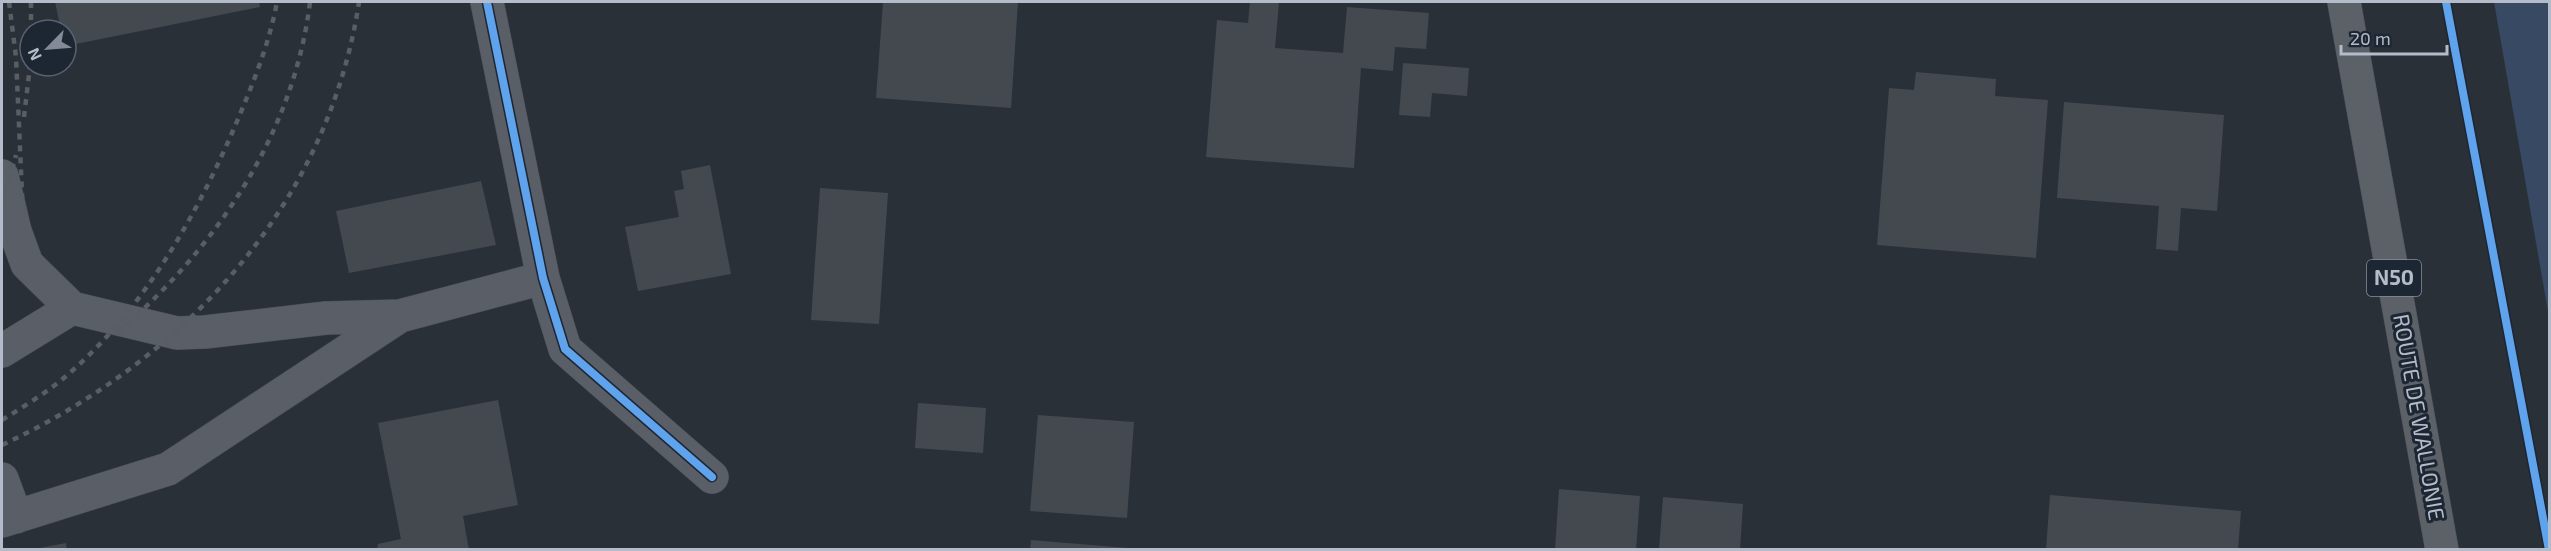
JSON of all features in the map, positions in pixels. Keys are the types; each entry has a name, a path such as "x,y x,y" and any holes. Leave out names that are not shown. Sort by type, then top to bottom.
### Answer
{"main road":[{"name":"ROUTE DE WALLONIE","path":"2344,2 2442,549"}],"street":[{"path":"487,2 543,278 565,349 712,477"},
{"path":"2,176 15,231 27,264 72,308 177,333 206,332 326,318 400,316 543,278"},
{"path":"2,351 72,308"},
{"path":"2,479 9,519 168,469 400,316"}],"water":[{"path":"2494,2 2549,2 2549,317"}],"building":[{"path":"55,2 259,2 260,7 78,44 78,18 58,18"},
{"path":"883,2 1018,2 1011,108 876,98"},
{"path":"1250,2 1279,3 1275,48 1343,53 1347,7 1429,13 1426,49 1395,47 1393,71 1361,68 1354,168 1206,157 1217,20 1248,23"},
{"path":"1403,63 1469,68 1467,96 1432,93 1430,117 1399,115"},
{"path":"1916,72 1996,79 1995,96 2048,100 2036,258 1877,245 1889,88 1914,90"},
{"path":"2064,102 2224,115 2217,211 2181,208 2178,251 2156,249 2159,206 2057,198"},
{"path":"710,165 731,274 638,291 625,227 679,217 674,191 684,189 681,171"},
{"path":"481,181 496,245 349,273 336,211"},
{"path":"820,188 888,193 879,324 811,320"},
{"path":"498,400 518,505 463,516 469,550 377,550 378,544 401,539 378,423"},
{"path":"918,403 986,408 983,453 915,448"},
{"path":"1038,415 1134,422 1127,518 1030,511"},
{"path":"1559,489 1640,496 1636,550 1555,550"},
{"path":"2050,495 2241,511 2238,550 2046,550"},
{"path":"1663,497 1743,504 1740,550 1659,550"},
{"path":"1031,540 1128,548 1128,550 1030,550"},
{"path":"66,543 67,550 40,550 40,548"}],"railway":[{"path":"9,2 16,57 23,216"},
{"path":"31,2 31,18"},
{"path":"2,420 58,383 93,351 119,323 164,261 203,194 235,126 265,50 277,2"},
{"path":"118,332 188,263 218,225 245,184 268,142 287,97 301,50 310,2"},
{"path":"2,445 68,410 130,369 187,321 237,268 280,209 316,145 342,76 359,2"},
{"path":"24,117 29,78"},
{"path":"2,204 16,155"}],"cycle path":[{"path":"487,2 543,278 565,349 712,477"},
{"path":"2446,2 2549,550"}]}
